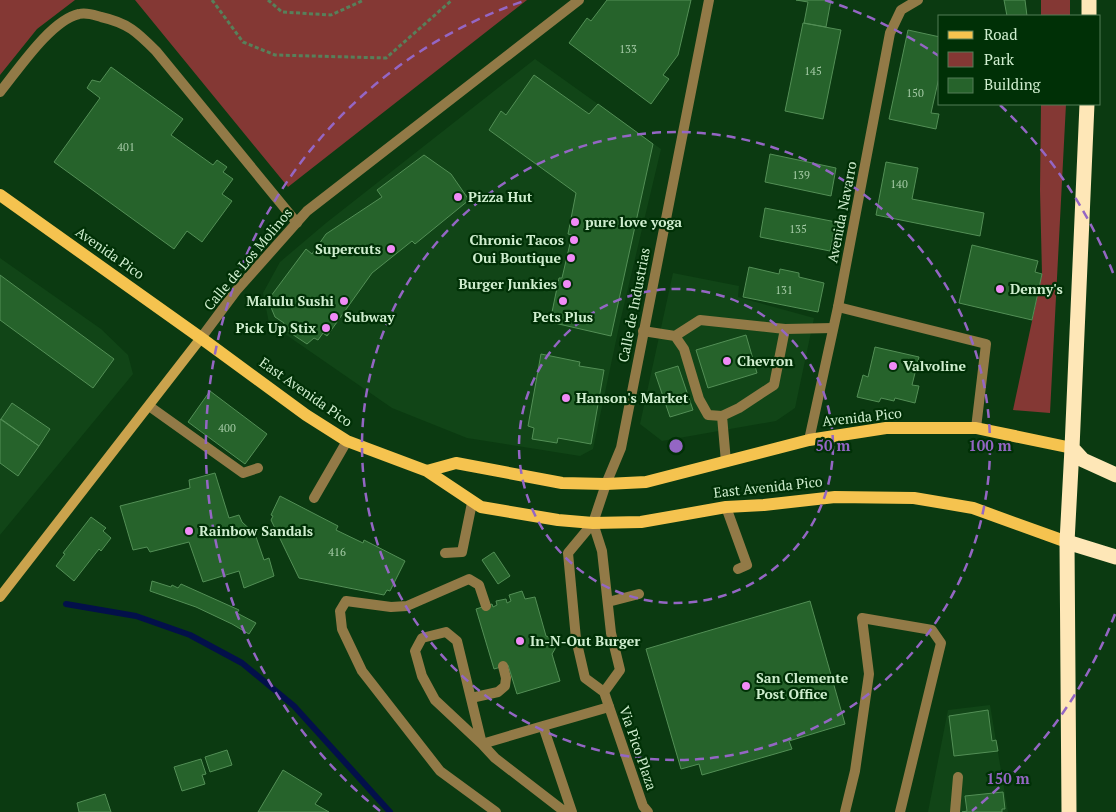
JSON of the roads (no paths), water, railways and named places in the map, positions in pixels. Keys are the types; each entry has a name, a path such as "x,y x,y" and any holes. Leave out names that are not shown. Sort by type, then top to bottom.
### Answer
{"highway":[{"path":"1089,0 1089,15"},
{"path":"1069,812 1067,542 1087,105"},
{"name":"Avenida Pico","path":"1072,448 1083,460 1116,475"},
{"name":"East Avenida Pico","path":"1067,542 1116,557"}],"main road":[{"name":"Avenida Pico","path":"0,195 202,338"},
{"name":"East Avenida Pico","path":"202,338 306,415 347,441 427,471 472,503 481,507 535,517 593,523 641,522 726,507 764,505 834,497 914,498 973,508 1067,542"},
{"name":"Avenida Pico","path":"606,484 646,482 809,440 886,428 976,428 1072,448"},
{"path":"427,471 456,463 562,483 606,484"}],"street":[{"name":"Calle de Los Molinos","path":"0,597 202,338 236,291 307,211 579,0"},
{"name":"Calle de Industrias","path":"593,523 621,448 709,0"},
{"name":"Avenida Navarro","path":"809,440 834,328 890,33 901,10 918,0"},
{"path":"0,92 43,39 66,19 88,13 116,20 135,30 156,51 297,223"},
{"path":"838,307 986,344 976,428"},
{"path":"643,330 675,336 700,320 785,329 834,328"},
{"path":"675,336 684,349 699,399 708,415 722,416 739,408 774,385 785,329"},
{"path":"149,406 243,473 258,468"},
{"path":"722,416 726,462"},
{"path":"314,498 347,441"},
{"path":"445,553 462,552 472,503"},
{"path":"726,507 747,565 738,569"},
{"path":"593,523 602,551 611,633 620,670 604,692 585,678 576,639 568,553 593,523"},
{"path":"486,606 479,585 468,579 407,606 390,607 346,601 340,611 342,629 362,671 440,770 496,812"},
{"path":"608,602 639,594"},
{"path":"845,812 855,771 869,674 862,618 932,630 941,643 900,812"},
{"path":"482,744 457,641 446,632 422,638 415,651 422,676 435,700 495,758 565,812"},
{"path":"471,698 498,692 505,686 506,678 503,666"},
{"name":"Via Pico Plaza","path":"604,692 642,810"},
{"path":"482,744 609,707"},
{"path":"544,726 572,812"},
{"path":"955,812 958,777"}],"waterway":[{"path":"66,604 136,616 190,635 242,663 294,706 390,812"}],"place":[{"name":"Pizza Hut","path":"458,197"},
{"name":"pure love yoga","path":"575,222"},
{"name":"Chronic Tacos","path":"574,240"},
{"name":"Supercuts","path":"391,249"},
{"name":"Oui Boutique","path":"571,258"},
{"name":"Burger Junkies","path":"567,284"},
{"name":"Denny's","path":"1000,289"},
{"name":"Malulu Sushi","path":"344,301"},
{"name":"Pets Plus","path":"563,301"},
{"name":"Subway","path":"334,317"},
{"name":"Pick Up Stix","path":"326,328"},
{"name":"Chevron","path":"727,361"},
{"name":"Valvoline","path":"893,366"},
{"name":"Hanson's Market","path":"566,398"},
{"name":"Rainbow Sandals","path":"189,531"},
{"name":"In-N-Out Burger","path":"520,641"},
{"name":"San Clemente Post Office","path":"746,686"}]}
